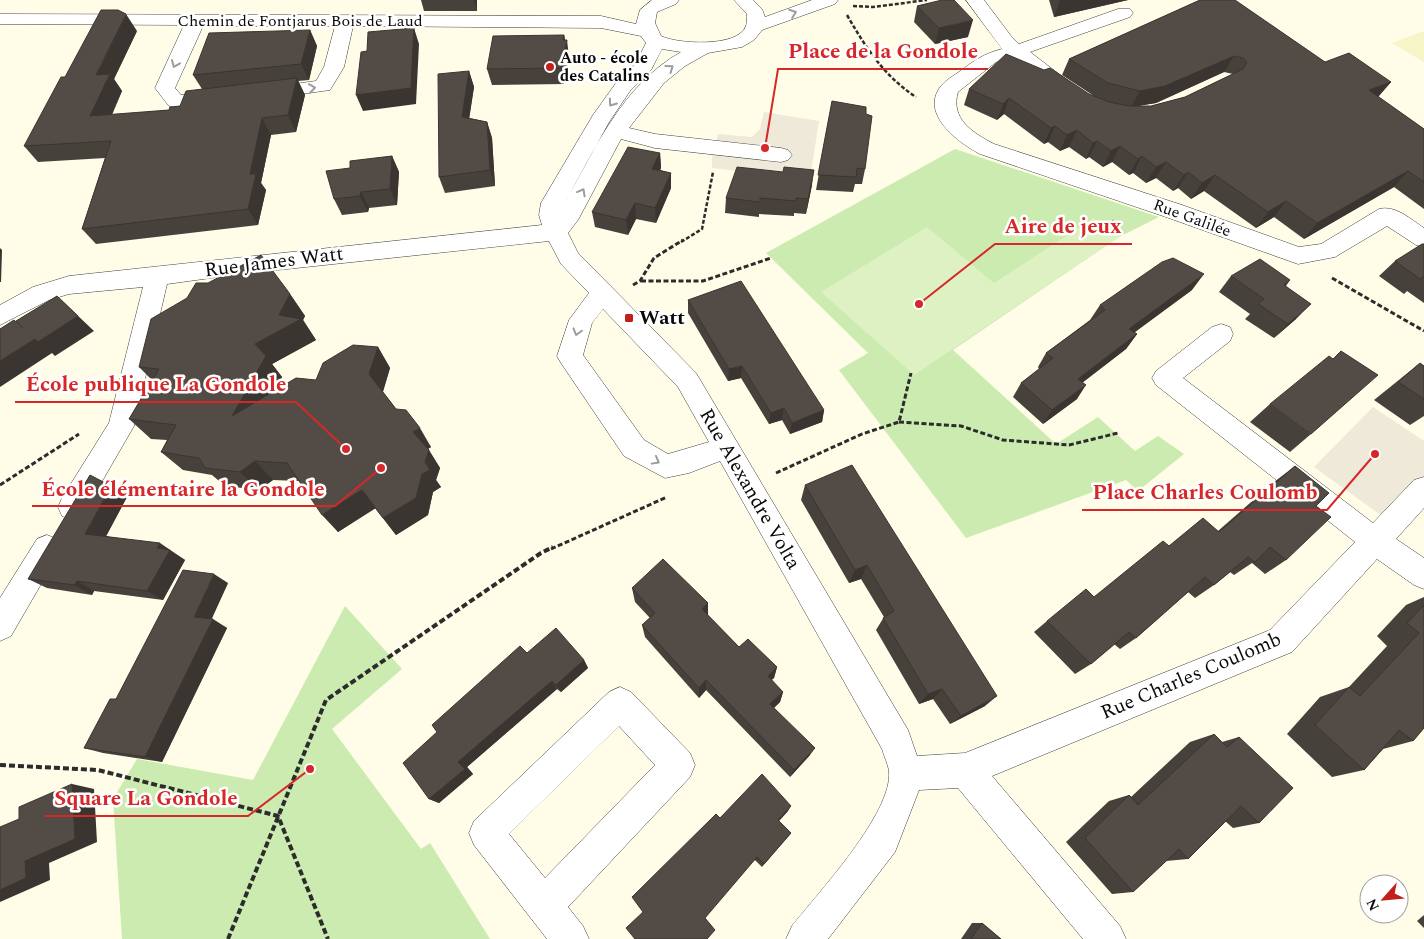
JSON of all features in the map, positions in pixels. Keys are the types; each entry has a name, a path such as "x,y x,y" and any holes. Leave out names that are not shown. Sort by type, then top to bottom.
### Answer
{"street":[{"path":"37,19 53,0"},
{"path":"652,37 645,22 648,11 653,6 668,0"},
{"path":"601,22 652,37 672,46 703,48 739,41 752,34 756,26 756,13 743,0"},
{"path":"975,0 1004,40 1082,100"},
{"path":"756,26 836,4"},
{"path":"601,22 648,11"},
{"path":"947,114 946,99 949,89 989,58 1016,51 1124,13"},
{"name":"Chemin de Fontjarus Bois de Laud","path":"0,19 601,22"},
{"path":"196,20 165,88 176,102 323,86 334,67 344,22"},
{"path":"601,22 639,55 644,66"},
{"name":"Rue Alexandre Volta","path":"652,37 644,66 623,87 600,120 552,203 550,215 569,258 687,380 896,742 906,772"},
{"path":"556,232 567,220 616,131 633,106 665,71 703,48"},
{"name":"Rue Galilée","path":"947,114 968,138 987,149 1174,211 1298,256 1327,251 1387,215 1424,239"},
{"path":"616,131 655,141 781,155"},
{"name":"Rue James Watt","path":"0,316 41,293 69,284 157,277 240,265 528,233 556,232"},
{"path":"0,626 121,426 157,277"},
{"path":"606,296 581,320 570,356 634,448 665,466 689,461 726,447"},
{"path":"1221,334 1165,378 1375,541 1424,575"},
{"name":"Rue Charles Coulomb","path":"906,772 926,774 965,770 1281,641 1424,489"},
{"path":"543,906 678,765 620,703 486,833 543,906 570,939"},
{"path":"965,770 1107,939"},
{"path":"805,939 883,840 901,797 906,772"}],"path":[{"path":"849,7 873,7 927,0"},
{"path":"836,4 869,54 897,86 947,114"},
{"path":"640,281 654,258 702,229 718,148"},
{"path":"1298,256 1311,266 1424,331"},
{"path":"606,296 640,281 703,281 771,258"},
{"path":"899,422 911,373"},
{"path":"748,486 862,434 899,422 961,426 1003,440 1069,445 1118,433"},
{"path":"0,485 80,434"},
{"path":"228,939 326,700 542,553 674,494"},
{"path":"0,765 98,770 278,816"},
{"path":"278,816 328,939"}],"green space":[{"path":"1424,31 1424,62 1392,43"},
{"path":"955,149 1159,217 1119,237 953,350 1056,444 1098,417 1135,451 1158,436 1184,454 1138,491 1126,480 966,538 839,370 868,353 766,253"},
{"path":"1094,218 1119,237 914,375 821,292 927,227 994,283"},
{"path":"345,606 402,669 332,729 421,849 430,843 490,939 122,939 113,799 137,759 253,780"}],"shaded area":[{"path":"764,112 819,121 810,179 712,168 712,158 718,134 752,137 760,129"},
{"path":"1373,407 1424,441 1424,489 1393,524 1314,467"}],"building":[{"path":"942,0 954,0 973,20 939,28 917,6"},
{"path":"1200,0 1235,0 1325,62 1349,53 1391,82 1369,90 1424,129 1424,182 1408,171 1317,223 1286,201 1268,212 1215,175 1202,183 1188,172 1184,175 1166,162 1156,167 1142,156 1138,159 1120,146 1111,151 1097,141 1093,143 1077,130 1067,135 1055,126 1051,128 1009,98 1003,104 969,89 1006,54 1044,70 1050,68 1089,94 1109,102 1129,106 1151,106 1185,97 1243,69 1247,62 1243,58 1234,56 1165,86 1140,91 1108,83 1069,59"},
{"path":"101,10 118,10 126,14 96,75 110,74 90,116 169,110 170,107 180,106 186,91 297,78 288,115 262,118 250,174 256,174 248,209 82,229 111,141 24,146 61,77 65,77"},
{"path":"414,28 411,88 356,95 361,52 367,51 368,32"},
{"path":"310,30 301,64 193,75 209,33"},
{"path":"564,35 563,40 567,40 561,68 487,69 493,36"},
{"path":"469,71 462,117 487,122 490,170 439,177 438,74"},
{"path":"832,101 866,107 866,114 872,116 865,169 857,168 856,177 818,175"},
{"path":"628,147 660,153 652,169 671,173 655,208 635,203 626,220 592,212"},
{"path":"392,156 390,189 361,192 360,196 334,199 326,171 350,168 350,161"},
{"path":"737,167 783,172 784,167 814,170 808,199 796,198 796,201 760,198 760,202 726,198"},
{"path":"1424,244 1424,276 1420,279 1395,261"},
{"path":"261,255 290,294 279,315 301,319 255,344 266,356 232,416 296,378 316,380 323,363 353,345 378,347 369,374 396,409 406,410 420,428 413,432 429,450 425,462 430,470 422,474 416,498 383,518 362,490 322,515 287,463 255,461 240,472 205,468 199,458 161,452 176,425 129,419 159,369 139,367 151,319 187,298 196,283 208,283 225,274 231,274 233,270"},
{"path":"1173,258 1204,274 1129,329 1137,334 1078,379 1086,385 1052,410 1021,383 1053,358 1046,353 1105,310 1100,305 1162,262"},
{"path":"1260,259 1290,280 1284,285 1311,304 1288,324 1258,304 1264,299 1231,276"},
{"path":"741,281 824,410 792,423 784,408 771,413 742,366 729,369 688,300"},
{"path":"57,296 78,316 38,342 35,339 0,361 0,329 14,320 23,328 16,321"},
{"path":"1341,351 1378,375 1311,434 1270,404 1329,356 1333,359"},
{"path":"1420,363 1424,366 1424,399 1398,382"},
{"path":"852,465 997,696 961,716 942,689 928,694 883,618 894,611 867,565 855,570 805,485"},
{"path":"1295,466 1329,493 1316,506 1331,517 1286,560 1270,547 1255,562 1248,557 1214,585 1205,577 1136,638 1129,632 1091,664 1047,621 1086,589 1094,597 1163,541 1169,546 1203,518 1219,532"},
{"path":"90,475 111,486 85,534 160,543 157,548 170,550 147,591 77,581 75,585 28,579"},
{"path":"663,559 708,603 702,609 739,647 748,639 777,667 768,676 783,692 770,704 815,748 794,770 706,680 699,688 642,625 655,613 632,588"},
{"path":"183,570 214,574 194,617 213,619 145,757 84,748 110,699 116,699"},
{"path":"1424,605 1424,728 1413,741 1399,730 1364,770 1315,725 1349,687 1360,696 1419,633 1407,623"},
{"path":"556,628 584,660 556,685 552,681 458,762 465,769 429,799 403,763 437,732 432,725 520,646 527,653"},
{"path":"1214,734 1227,747 1239,737 1293,788 1259,823 1241,806 1188,859 1179,849 1133,892 1085,838 1129,795 1138,805"},
{"path":"762,774 791,806 778,820 791,833 764,864 757,857 705,918 715,930 707,939 635,939 626,928 643,912 632,897 716,814 720,818"},
{"path":"72,784 75,839 25,861 26,878 0,890 0,827 19,819 19,807"},
{"path":"982,923 1001,939 971,939"}],"place":[{"name":"Auto - école des Catalins","path":"550,67"},
{"name":"Place de la Gondole","path":"765,148"},
{"name":"Aire de jeux","path":"919,304"},
{"name":"Watt","path":"629,318"},
{"name":"École publique La Gondole","path":"346,449"},
{"name":"Place Charles Coulomb","path":"1375,454"},
{"name":"École élémentaire la Gondole","path":"381,468"},
{"name":"Square La Gondole","path":"310,769"}]}
